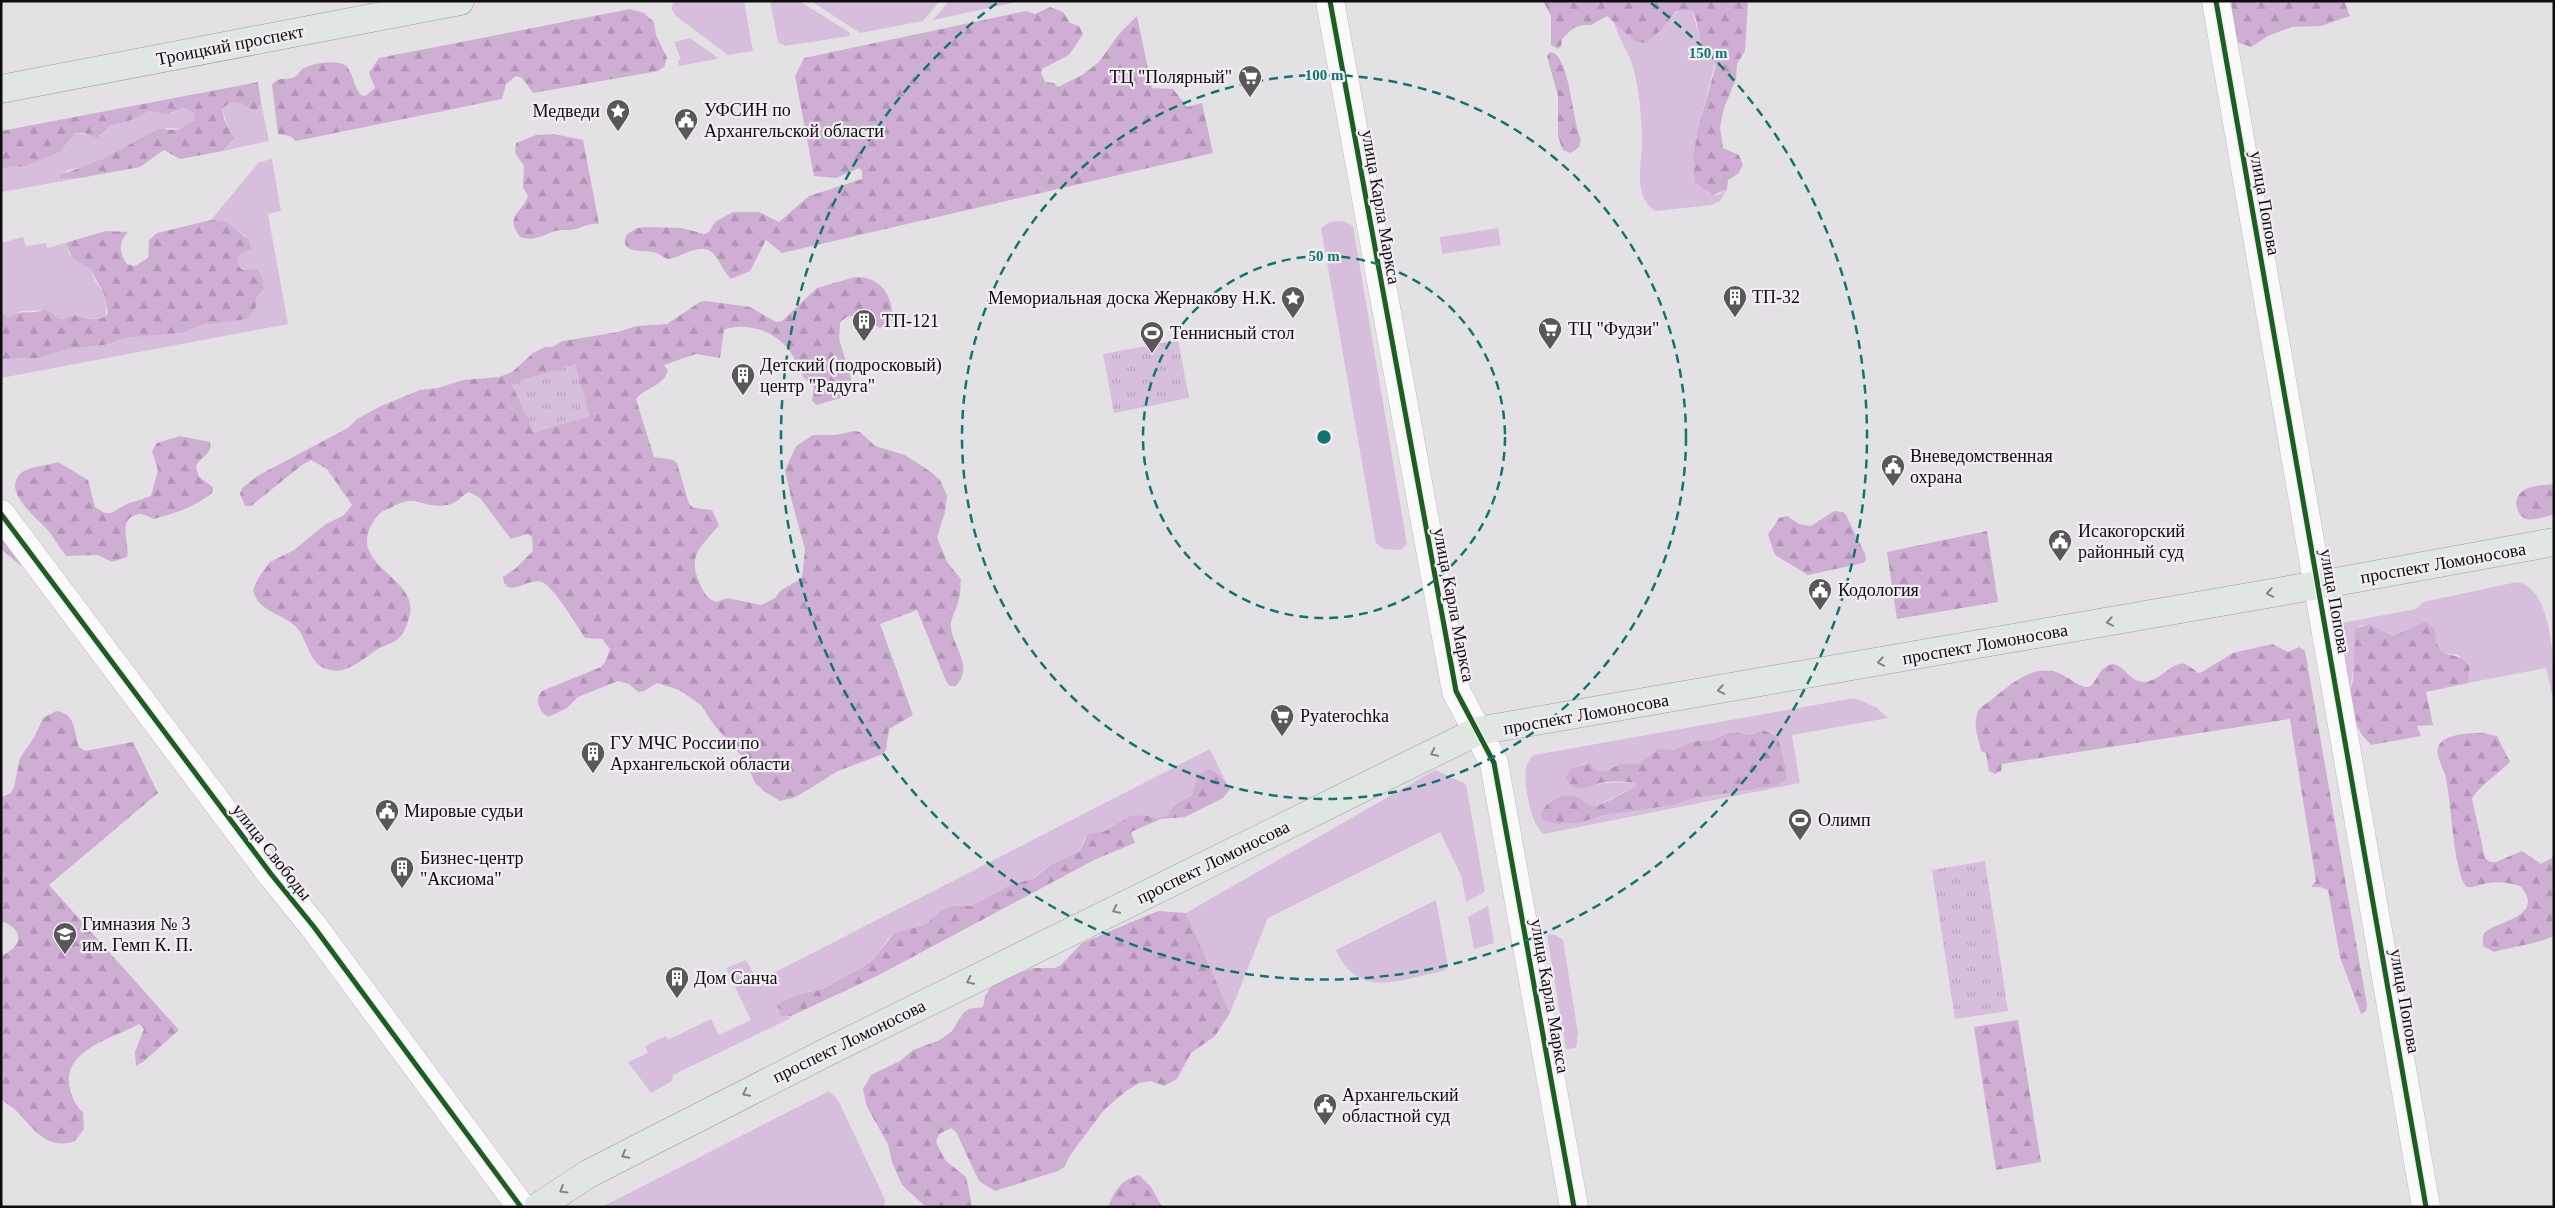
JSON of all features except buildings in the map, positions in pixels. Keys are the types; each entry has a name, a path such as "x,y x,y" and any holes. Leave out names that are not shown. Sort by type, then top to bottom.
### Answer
{"main road":[{"name":"Троицкий проспект","path":"1,90 460,1"},
{"name":"проспект Ломоносова","path":"538,1207 588,1174 824,1053 1478,731 2554,542"}],"street":[{"name":"улица Карла Маркса","path":"1330,1 1456,691 1494,763 1574,1207"},
{"name":"улица Попова","path":"2216,1 2426,1207"},
{"name":"улица Свободы","path":"1,514 265,866 314,927 521,1207"}],"green space":[{"path":"674,1 744,1 753,51 728,55 676,16 671,8"},
{"path":"770,1 799,1 849,32 850,36 785,46 778,42"},
{"path":"811,1 940,1 923,21 860,33"},
{"path":"949,1 1022,1 933,20"},
{"path":"1543,1 1748,1 1745,51 1737,64 1736,79 1724,108 1720,127 1723,148 1739,155 1743,165 1738,174 1728,180 1727,189 1713,195 1695,183 1693,158 1698,128 1716,65 1713,56 1704,52 1702,48 1696,19 1692,10 1676,11 1662,29 1646,43 1635,42 1607,16 1591,25 1582,25 1572,29 1562,39 1561,46 1558,49 1551,45 1551,16"},
{"path":"2233,1 2344,1 2350,16 2321,26 2291,27 2268,36 2251,47 2237,42 2228,11"},
{"path":"1050,7 1063,12 1070,23 1079,26 1083,34 1069,55 1042,69 1041,73 1045,82 1054,83 1058,87 1082,75 1099,62 1119,34 1137,16 1152,88 1173,89 1187,107 1202,103 1213,153 782,253 766,240 750,271 731,279 716,256 708,250 696,249 668,259 655,253 632,250 626,245 627,234 638,228 682,228 704,234 709,232 715,222 733,212 759,212 779,222 809,196 862,179 862,171 859,168 836,178 814,176 795,76 804,58 1026,11 1035,14"},
{"path":"630,9 644,13 654,22 656,35 667,58 664,67 658,71 533,93 522,78 516,76 506,84 502,99 296,141 290,136 278,134 272,85 280,79 293,78 308,66 327,62 344,65 350,71 361,95 365,96 375,88 369,73 379,58"},
{"path":"1680,9 1692,10 1704,52 1716,60 1698,128 1693,163 1699,184 1709,193 1718,195 1727,189 1720,201 1712,205 1655,211 1643,196 1641,186 1642,136 1636,81 1632,64 1614,21 1635,42 1646,43"},
{"path":"690,38 717,57 716,59 679,66 678,60 681,59 674,42"},
{"path":"1550,52 1557,55 1566,75 1581,139 1579,147 1571,153 1563,150 1558,137 1558,96 1547,56"},
{"path":"258,82 261,102 258,109 253,110 241,103 234,102 222,109 224,119 234,139 223,151 180,159 164,150 140,167 80,178 61,178 61,175 105,158 158,129 178,130 195,120 195,114 185,108 167,114 150,111 128,121 111,125 97,138 84,133 75,133 60,152 24,167 13,166 1,169 1,131"},
{"path":"233,101 241,102 256,110 261,102 269,141 223,151 233,141 222,109"},
{"path":"185,108 195,114 195,120 182,129 167,128 150,134 105,158 84,167 68,170 61,178 80,178 1,192 1,169 13,166 24,167 60,152 75,133 100,136 111,125 150,111 172,113"},
{"path":"554,134 583,140 599,224 573,230 558,230 530,239 520,237 514,224 514,219 528,196 523,187 524,166 515,153 516,143 536,135"},
{"path":"272,159 281,211 268,214 288,324 1,378 1,359 39,358 69,349 104,345 126,338 182,333 202,325 248,319 256,307 255,298 264,289 262,276 257,269 242,270 237,263 239,255 247,251 247,237 227,223 211,220 259,162"},
{"path":"211,220 227,222 249,240 251,249 239,255 237,263 242,270 257,269 262,276 264,289 256,298 256,307 248,319 202,325 182,333 126,338 104,345 69,349 39,358 1,359 1,313 9,317 14,314 45,309 60,319 74,315 99,319 107,315 105,296 91,269 73,259 65,243 106,231 128,232 121,244 121,252 127,264 135,266 148,258 149,240 157,233"},
{"path":"1344,221 1353,226 1407,544 1401,550 1384,549 1376,543 1321,228 1330,222"},
{"path":"1498,228 1501,245 1442,254 1440,237"},
{"path":"23,237 26,246 46,243 47,248 65,243 72,257 90,267 95,281 108,299 105,317 93,319 74,315 66,318 57,318 47,310 21,311 9,317 1,313 1,243"},
{"path":"855,277 873,280 879,284 891,303 893,320 880,328 865,319 855,316 849,316 840,323 839,339 854,388 848,396 816,405 812,400 814,388 802,375 792,355 782,343 759,329 732,327 724,330 720,358 696,354 664,365 668,371 662,380 636,399 654,457 673,460 677,463 689,504 694,508 712,510 719,525 698,550 695,564 699,582 707,596 716,602 728,598 761,605 775,598 780,591 802,578 805,549 785,470 796,446 813,435 860,432 875,446 905,455 940,480 947,496 945,512 937,537 947,562 961,579 960,596 952,618 951,628 963,664 963,671 961,679 956,686 950,686 946,681 917,610 880,624 913,715 889,729 886,750 883,754 838,771 796,797 780,801 755,783 745,760 715,726 701,705 679,690 657,683 644,691 638,692 629,684 618,681 578,697 567,708 548,717 542,712 538,702 542,691 601,667 610,649 602,639 585,638 559,599 547,585 536,581 513,588 505,584 503,577 515,569 533,551 532,537 527,534 511,539 480,498 469,492 456,502 438,506 413,501 399,503 377,516 368,533 368,547 373,558 403,589 409,601 410,615 404,631 398,639 378,649 351,667 338,671 319,665 314,660 295,626 264,607 255,597 253,590 259,577 270,562 294,550 326,524 344,515 352,505 327,469 311,460 302,465 251,506 245,506 240,494 242,488 259,475 348,428 357,419 381,406 420,390 438,388 463,380 499,377 512,372 533,353 563,341 618,332 636,326 667,324 700,302 706,301 750,307 776,322 782,321 817,288"},
{"path":"1178,340 1189,398 1114,413 1103,354"},
{"path":"575,364 590,416 534,433 511,383"},
{"path":"180,436 210,442 210,450 196,467 199,477 213,487 212,493 192,506 178,512 154,519 141,514 132,517 128,521 125,532 127,557 112,562 98,555 66,556 51,534 24,506 15,489 16,481 24,471 33,467 58,462 88,480 95,507 105,513 111,513 127,504 151,496 158,470 152,451 157,443"},
{"path":"2554,484 2554,514 2530,520 2525,519 2518,511 2516,504 2521,493 2530,487"},
{"path":"1834,511 1843,512 1846,515 1865,554 1866,560 1863,563 1808,575 1775,555 1768,535 1779,518 1787,516 1799,524 1811,526"},
{"path":"1,524 26,566 20,565 1,549"},
{"path":"1987,531 1998,602 1897,619 1887,552"},
{"path":"2517,582 2529,588 2539,599 2545,615 2550,634 2554,673 2554,703 2546,668 2468,683 2470,667 2458,655 2442,652 2436,642 2436,636 2412,627 2393,636 2369,624 2359,626 2348,695 2337,624 2416,609 2423,602"},
{"path":"2422,623 2427,623 2435,630 2436,642 2442,652 2461,658 2467,663 2470,667 2468,683 2426,692 2433,725 2417,726 2421,736 2371,745 2362,735 2355,722 2348,695 2353,681 2355,629 2369,624 2393,636"},
{"path":"2272,644 2288,652 2299,647 2305,651 2367,1005 2366,1011 2361,1014 2340,957 2328,890 2320,887 2311,887 2316,881 2290,719 2002,764 2001,771 1995,774 1989,771 1986,753 1981,751 1976,724 1979,710 2011,684 2026,675 2035,672 2053,671 2087,687 2093,684 2104,668 2114,664 2122,668 2135,680 2144,682 2156,678 2176,665 2185,664 2198,673 2233,653"},
{"path":"1854,698 1876,707 1888,718 1792,735 1800,783 1544,834 1535,823 1527,793 1526,768 1529,760 1534,755","holes":["1765,730 1777,737 1787,779 1776,786 1694,798 1674,805 1605,815 1579,823 1558,824 1550,802 1560,797 1575,796 1584,801 1588,806 1596,806 1636,786 1637,782 1604,783 1576,788 1573,768 1586,763 1604,773 1620,764 1639,764 1659,750 1674,750 1694,741 1712,740 1730,732 1751,735"]},
{"name":"Гимназия № 3 им. Гемп К. П.","path":"56,711 67,715 71,719 79,747 85,751 133,742 158,793 49,885 179,1030 136,1066 135,1052 144,1029 139,1024 91,1047 81,1055 73,1064 69,1075 72,1096 83,1112 84,1129 75,1141 66,1143 51,1142 39,1134 1,1099 1,956 14,948 18,938 14,929 1,921 1,797 11,793 20,758 35,736 43,718"},
{"path":"1764,730 1777,737 1785,765 1787,779 1776,786 1694,798 1674,805 1605,815 1579,823 1558,824 1543,820 1541,813 1544,808 1558,798 1575,796 1588,805 1594,806 1609,801 1636,786 1636,783 1618,781 1600,783 1583,788 1573,787 1566,779 1569,769 1589,763 1598,771 1604,772 1620,764 1639,764 1659,749 1674,750 1694,741 1712,740 1730,732 1751,735"},
{"path":"2483,733 2497,736 2510,762 2484,785 2472,799 2485,858 2490,862 2496,862 2522,851 2541,864 2552,858 2554,853 2554,936 2494,952 2483,946 2484,934 2488,930 2515,918 2523,912 2527,905 2527,897 2520,886 2512,884 2491,882 2467,887 2463,882 2454,844 2446,778 2438,753 2439,745 2447,738 2459,734"},
{"path":"1210,749 1225,780 1218,773 1197,775 1192,795 1173,806 1167,816 1158,818 1143,815 1130,816 1113,828 1085,837 1079,852 1052,864 1027,882 1001,890 971,906 952,906 940,911 925,925 891,935 874,959 863,967 823,989 797,995 786,1017 791,1016 789,1019 673,1075 672,1081 651,1093 628,1062 648,1053 645,1046 666,1036 668,1040 711,1019 719,1035 751,1020 726,968 746,960 758,981"},
{"path":"1209,769 1216,772 1230,789 1223,798 1185,817 1161,819 1131,832 1135,843 1096,859 877,976 791,1016 781,1016 777,1005 797,995 823,989 863,967 874,959 894,933 925,925 940,911 952,906 971,906 1009,886 1034,878 1052,864 1079,852 1088,834 1105,831 1130,816 1143,815 1158,818 1167,816 1173,806 1192,795 1197,775"},
{"path":"1435,770 1466,784 1485,892 1466,902 1461,875 1440,832 1268,918 1230,1013 1186,913"},
{"path":"1985,861 2008,1011 1955,1019 1932,870"},
{"path":"1436,900 1448,967 1443,971 1382,983 1356,976 1345,966 1336,950"},
{"path":"1488,906 1494,943 1474,949 1468,917"},
{"path":"1158,911 1186,913 1230,1013 1215,1036 1191,1053 1177,1079 1164,1086 1151,1081 1139,1083 1126,1091 1104,1110 1071,1154 1064,1167 1058,1171 995,1191 979,1181 956,1132 951,1128 939,1134 936,1142 945,1160 966,1177 972,1206 926,1207 902,1185 892,1162 888,1144 867,1107 863,1089 871,1075 900,1061 913,1050 940,1040 952,1031 963,1013 969,1009 983,1007 985,996 993,984 1033,968 1055,968 1061,965 1082,943"},
{"path":"1548,934 1555,935 1563,940 1578,1033 1576,1048 1566,1049"},
{"path":"2018,1020 2041,1162 1996,1170 1974,1027"},
{"path":"829,1091 838,1100 885,1200 884,1207 602,1207"},
{"path":"1139,1175 1151,1187 1162,1207 1108,1207 1119,1187 1127,1180"}],"cycle path":[{"path":"1330,1 1456,691 1494,763 1574,1207"},
{"path":"2216,1 2426,1207"},
{"path":"1,514 271,874 314,927 521,1207"}],"place":[{"name":"ТЦ \"Полярный\"","path":"1250,98"},
{"name":"Медведи","path":"618,132"},
{"name":"УФСИН по Архангельской области","path":"686,141"},
{"name":"ТП-32","path":"1735,318"},
{"name":"Мемориальная доска Жернакову Н.К.","path":"1293,319"},
{"name":"ТП-121","path":"864,342"},
{"name":"ТЦ \"Фудзи\"","path":"1550,350"},
{"name":"Теннисный стол","path":"1152,354"},
{"name":"Детский (подросковый) центр \"Радуга\"","path":"743,396"},
{"name":"Вневедомственная охрана","path":"1893,487"},
{"name":"Исакогорский районный суд","path":"2060,562"},
{"name":"Кодология","path":"1820,611"},
{"name":"Pyaterochka","path":"1282,737"},
{"name":"ГУ МЧС России по Архангельской области","path":"593,774"},
{"name":"Мировые судьи","path":"387,832"},
{"name":"Олимп","path":"1800,841"},
{"name":"Бизнес-центр \"Аксиома\"","path":"402,889"},
{"name":"Гимназия № 3 им. Гемп К. П.","path":"65,955"},
{"name":"Дом Санча","path":"677,999"},
{"name":"Архангельский областной суд","path":"1325,1126"}]}
